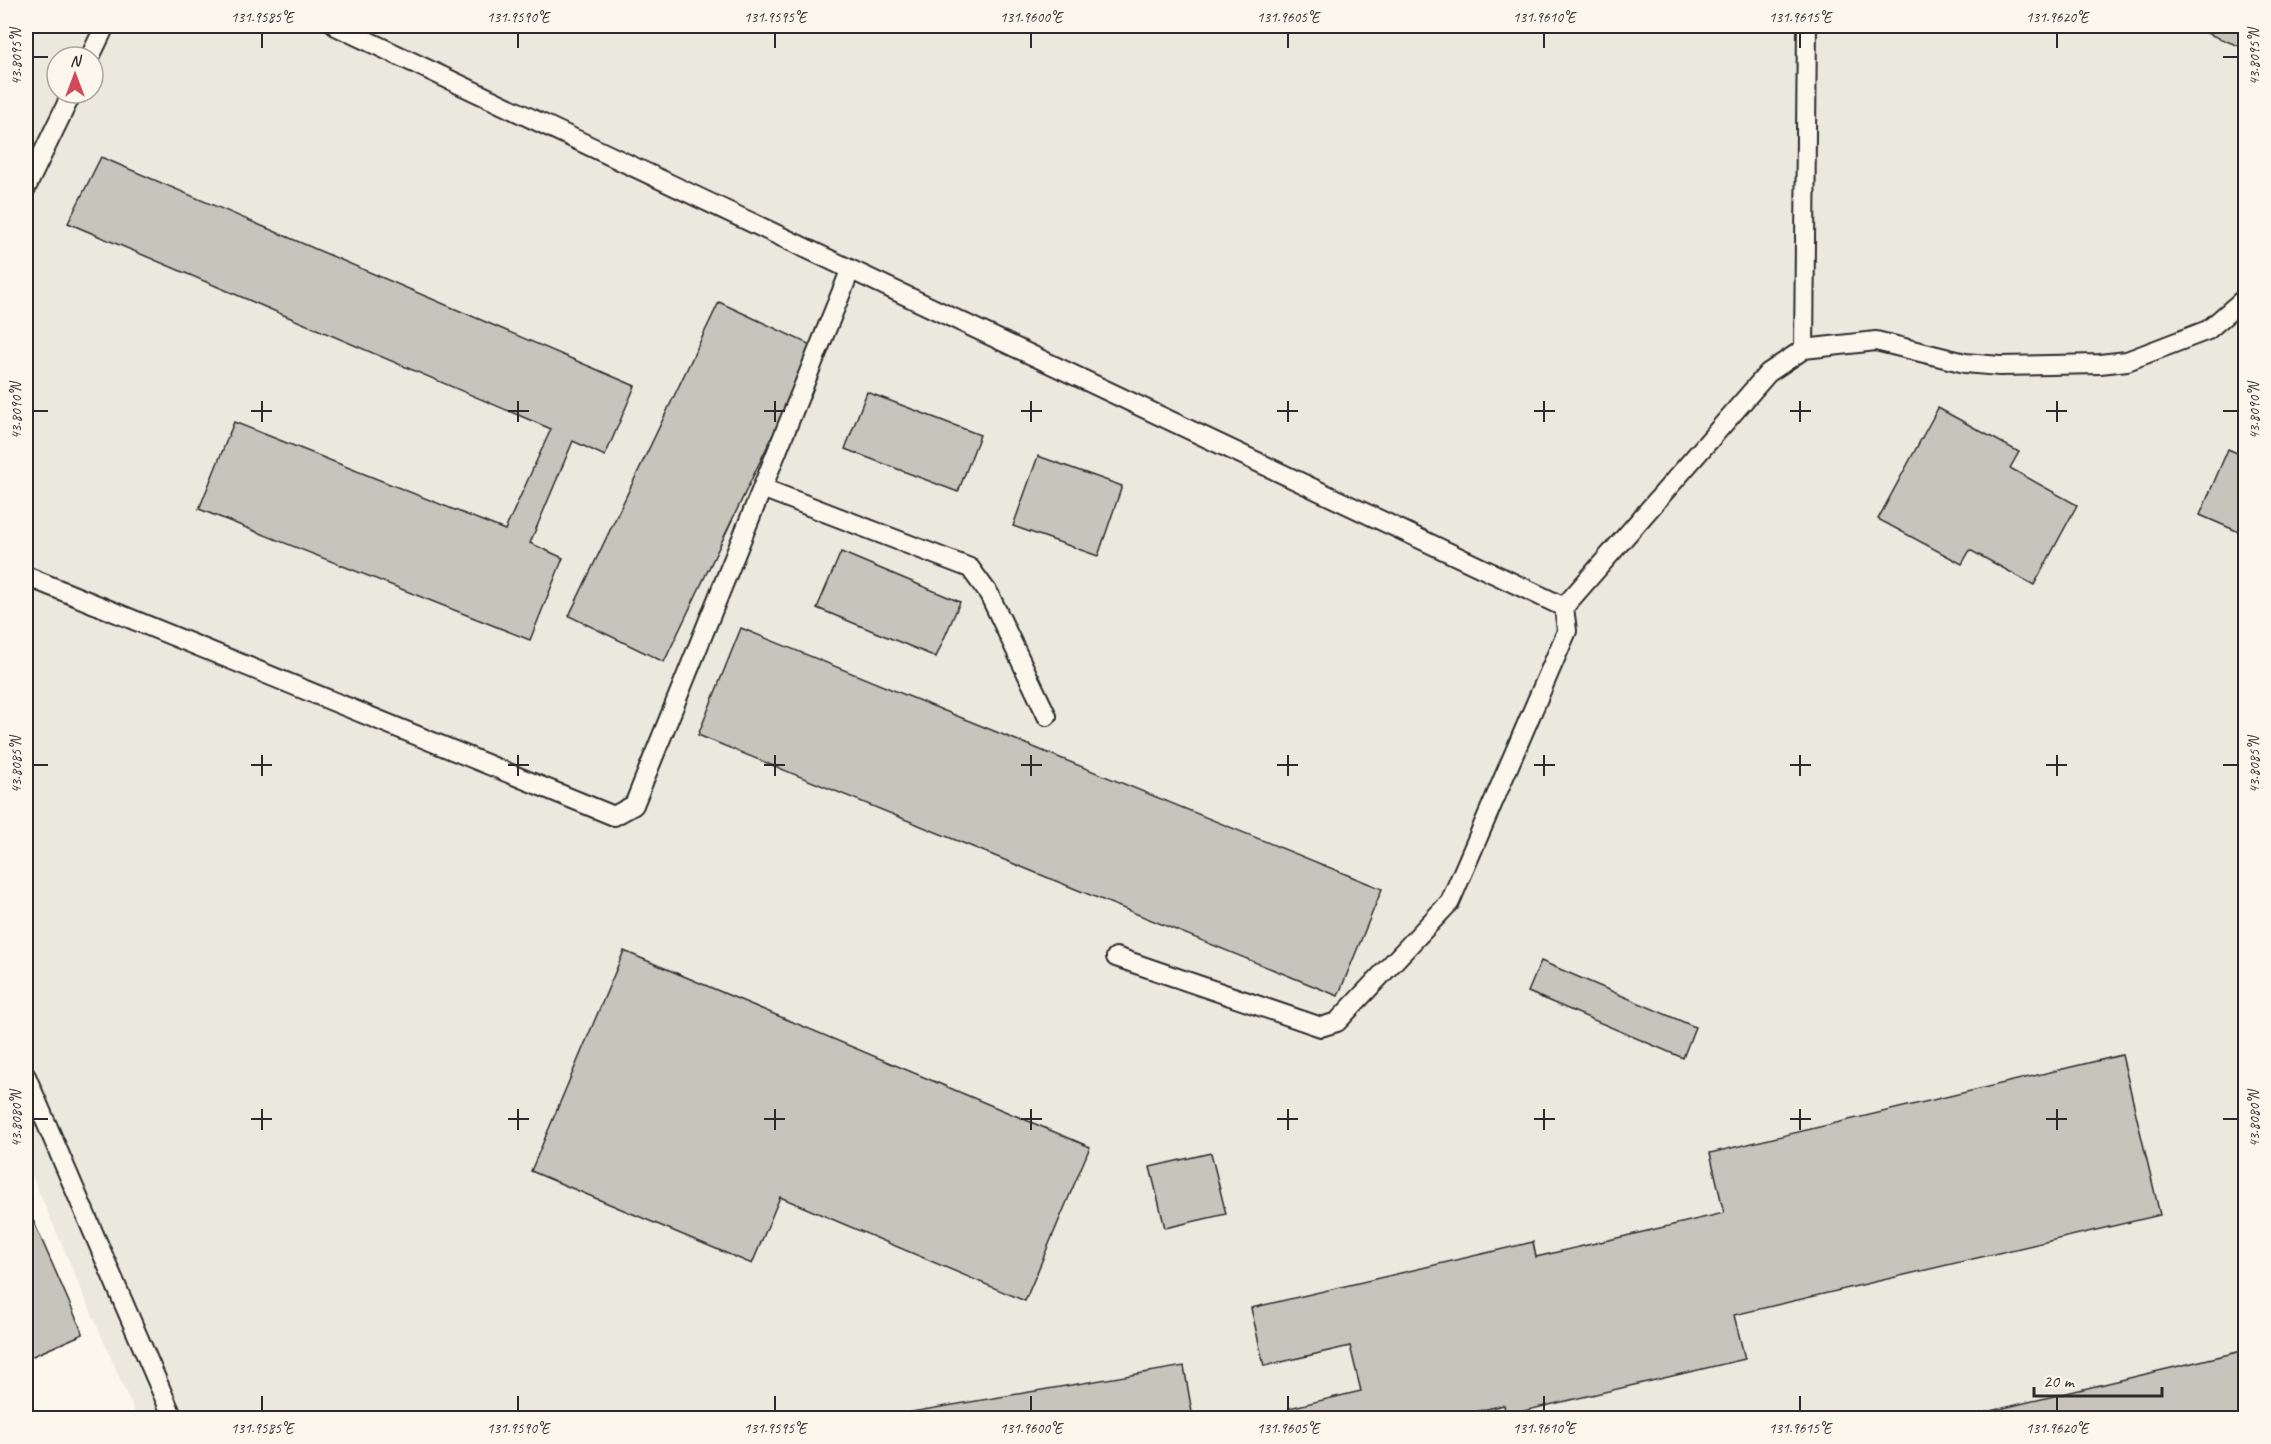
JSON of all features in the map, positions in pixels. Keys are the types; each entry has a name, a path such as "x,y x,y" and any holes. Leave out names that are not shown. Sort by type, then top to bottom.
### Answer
{"lane":[{"path":"96,45 105,26"},
{"path":"336,26 1564,607"},
{"path":"1804,349 1807,26"},
{"path":"26,188 66,105"},
{"path":"26,576 614,816 634,806 850,271"},
{"path":"1116,957 1321,1027 1337,1022 1428,928 1450,902 1567,631 1564,607 1768,373 1804,349 1876,341 1965,363 1988,365 2127,362 2208,330 2246,297"},
{"path":"762,488 970,568 989,594 1047,716"},
{"path":"26,1076 173,1419"}],"shaded area":[{"path":"26,26 2245,26 2245,1418 137,1418 26,1162"}],"building":[{"path":"2189,26 2246,26 2246,49"},
{"path":"101,157 635,386 605,456 573,441 530,543 563,558 530,640 199,509 234,422 505,530 551,429 68,223"},
{"path":"719,302 815,347 664,662 569,616"},
{"path":"867,392 980,435 958,492 845,449"},
{"path":"1938,408 2019,452 2010,468 2077,505 2034,585 1970,550 1962,564 1878,519"},
{"path":"2228,449 2246,457 2246,535 2200,515"},
{"path":"1038,456 1122,486 1098,556 1013,526"},
{"path":"841,552 960,602 936,657 817,608"},
{"path":"741,628 1382,889 1338,996 698,735"},
{"path":"624,951 1090,1147 1025,1301 780,1197 752,1264 531,1171"},
{"path":"1541,961 1695,1027 1683,1058 1528,992"},
{"path":"2122,1055 2160,1215 1734,1315 1745,1359 1506,1415 1504,1405 1449,1418 1291,1418 1289,1408 1361,1391 1350,1346 1264,1366 1251,1308 1533,1242 1536,1257 1724,1213 1710,1153"},
{"path":"1211,1153 1226,1214 1165,1228 1150,1167"},
{"path":"26,1204 83,1334 26,1359"},
{"path":"2246,1350 2246,1418 1962,1418"},
{"path":"1184,1366 1193,1418 912,1418 911,1412"}]}
